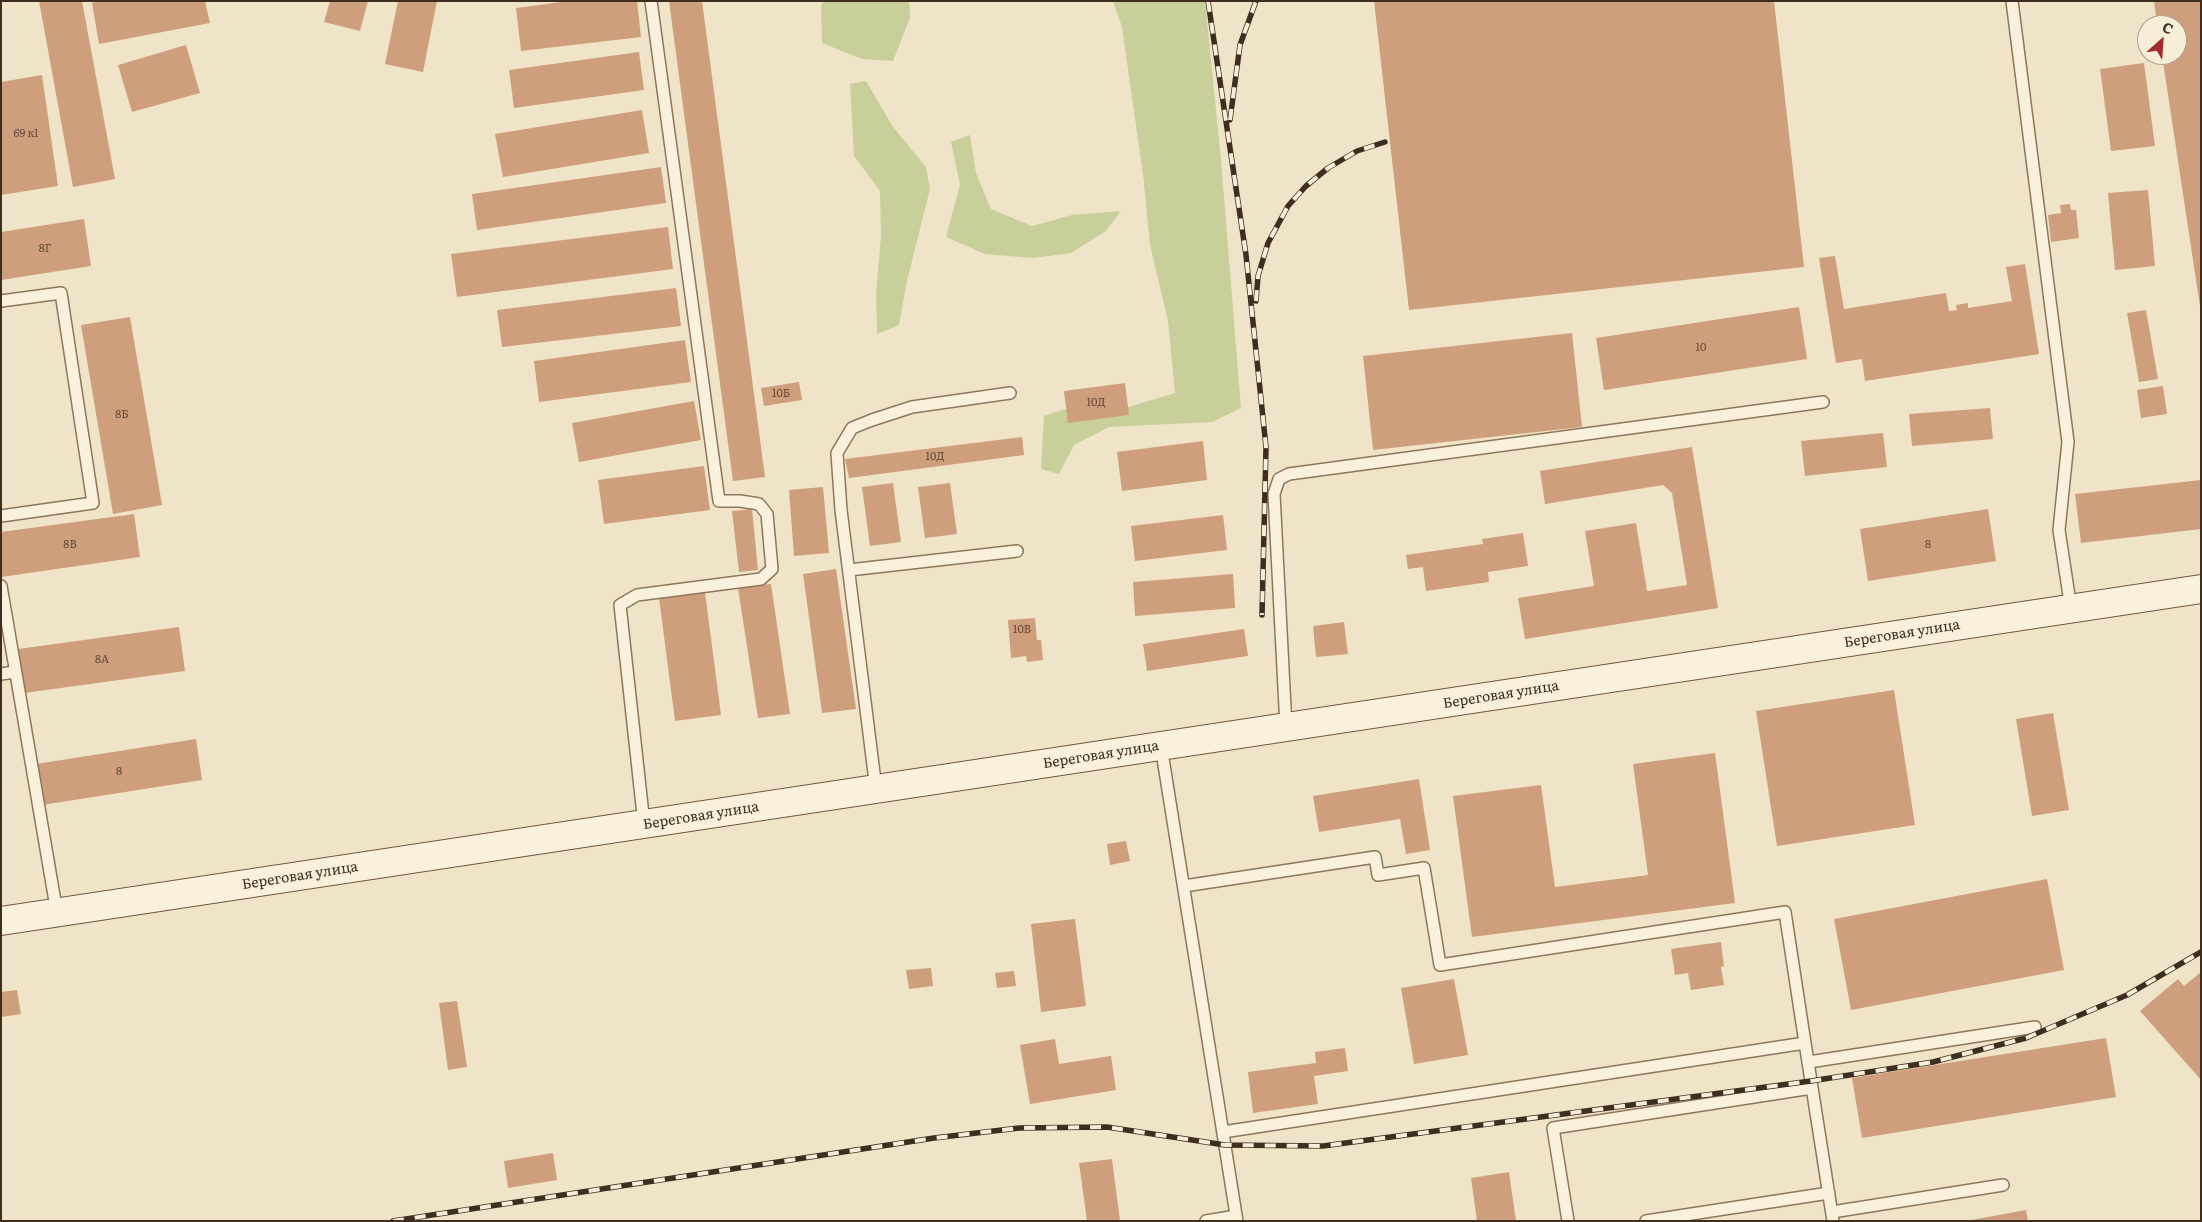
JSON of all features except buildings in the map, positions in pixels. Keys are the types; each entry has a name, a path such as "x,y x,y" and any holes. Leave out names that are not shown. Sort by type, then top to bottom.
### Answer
{"street":[{"name":"Береговая улица","path":"1,921 2201,589"}],"lane":[{"path":"644,824 620,605 637,596 761,579 772,569 767,514 758,504 719,501 651,1"},
{"path":"2012,1 2068,442 2059,530 2071,609"},
{"path":"1,301 62,293 93,503 1,516"},
{"path":"876,789 848,570 836,453 852,428 912,407 1010,393"},
{"path":"1286,727 1274,494 1279,479 1289,474 1823,402"},
{"path":"848,570 1017,551"},
{"path":"1,586 57,912"},
{"path":"1,674 15,672"},
{"path":"1161,746 1237,1218 1206,1221"},
{"path":"1184,886 1375,857 1378,875 1424,868 1440,965 1785,912 1833,1216 2003,1185"},
{"path":"1808,1062 2035,1027"},
{"path":"1223,1132 1805,1043"},
{"path":"1568,1221 1554,1128 1812,1088"},
{"path":"1646,1221 1829,1193"}],"green space":[{"path":"825,1 909,1 910,18 893,61 862,59 822,43 821,5"},
{"path":"1113,1 1205,1 1221,160 1241,408 1212,422 1109,427 1074,445 1059,474 1041,469 1044,416 1065,409 1112,412 1175,393 1168,321 1150,245 1143,174 1122,27"},
{"path":"866,81 893,127 926,167 930,189 907,281 899,325 877,334 876,293 881,237 880,191 854,156 850,84"},
{"path":"970,135 976,173 991,209 1032,226 1072,215 1121,211 1106,231 1071,253 1033,258 985,254 946,237 960,185 951,142"}],"railway":[{"path":"1208,1 1246,255 1266,447 1262,615"},
{"path":"1230,120 1240,45 1256,1"},
{"path":"1256,301 1258,276 1268,243 1288,206 1306,186 1328,168 1357,151 1385,142"},
{"path":"393,1221 934,1138 1019,1128 1107,1127 1225,1145 1323,1146 1811,1081 1933,1062 2026,1038 2127,995 2201,952"}]}
